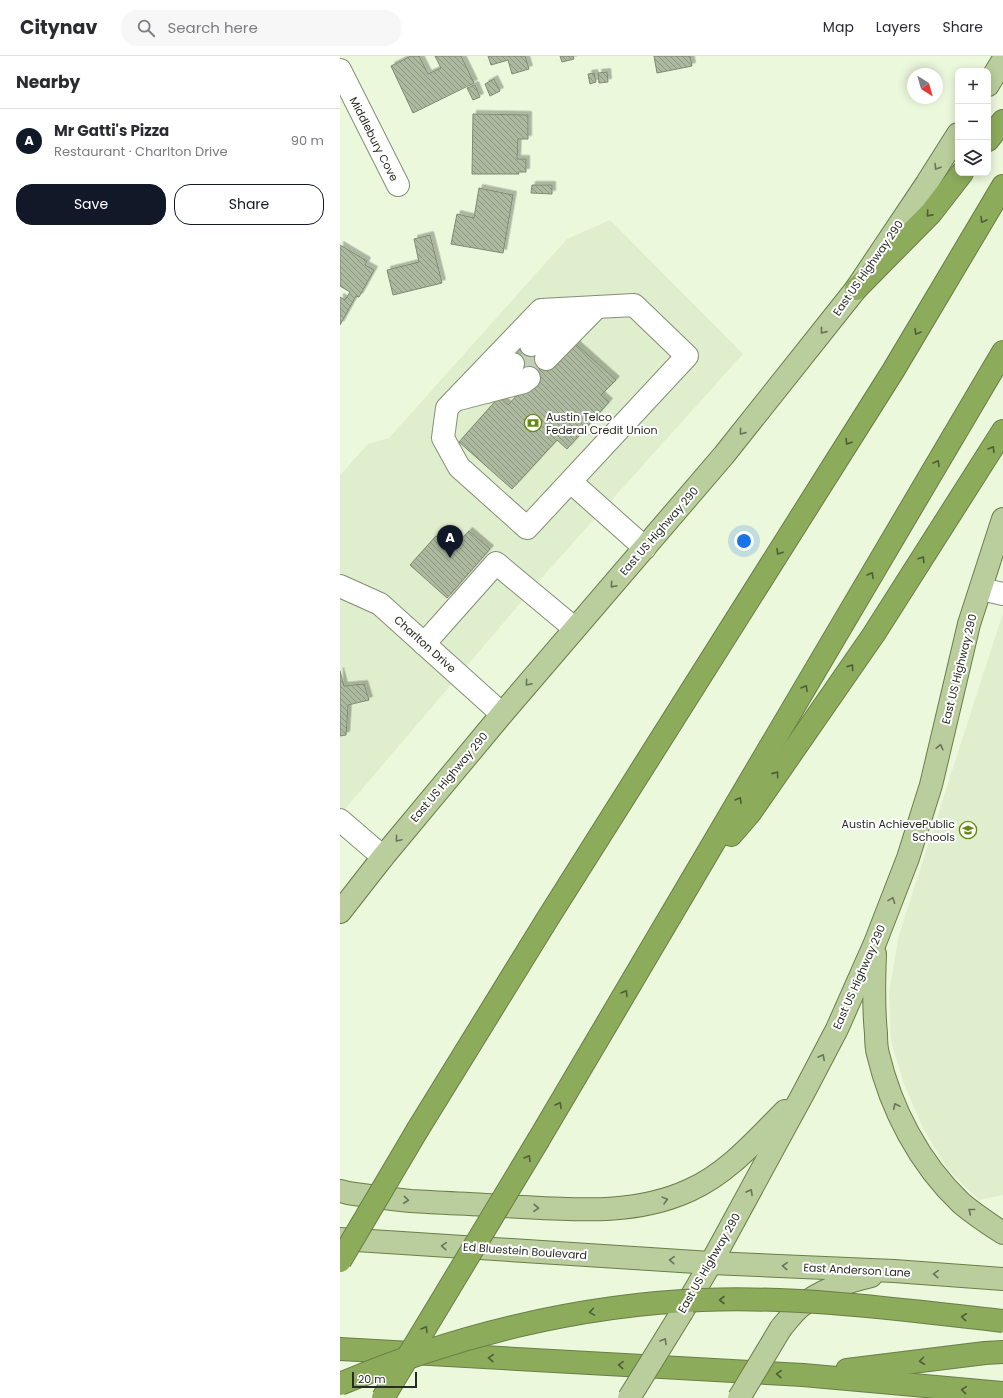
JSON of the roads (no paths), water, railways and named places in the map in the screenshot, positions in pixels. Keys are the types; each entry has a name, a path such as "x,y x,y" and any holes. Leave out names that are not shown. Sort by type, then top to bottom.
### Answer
{"highway":[{"path":"991,136 1003,121"},
{"path":"856,289 931,213 960,176"},
{"path":"340,1260 418,1129 548,918 889,378 1003,186"},
{"path":"383,1398 539,1139 1003,352"},
{"path":"684,894 750,812 870,640 1003,431"},
{"path":"340,1384 368,1372 492,1332 562,1317 647,1304 702,1300 761,1300 841,1304 1003,1321"},
{"path":"340,1349 803,1376 1003,1393"},
{"path":"803,1376 1003,1352"}],"main road":[{"path":"991,80 1003,60"},
{"name":"East US Highway 290","path":"340,912 383,857 574,628 645,548 729,449 856,289 955,139"},
{"name":"East US Highway 290","path":"629,1398 711,1263 804,1092 837,1029 875,943 908,858 931,785 970,624 981,589 996,562 1003,519"},
{"path":"875,943 874,1009 878,1053 891,1095 906,1130 922,1157 961,1203 1003,1233"},
{"path":"340,1191 410,1200 557,1209 598,1210 637,1206 671,1198 691,1190 710,1179 729,1166 804,1092"},
{"name":"Ed Bluestein Boulevard","path":"340,1239 711,1263"},
{"name":"East Anderson Lane","path":"711,1263 894,1271 1003,1279"},
{"path":"739,1398 781,1328 799,1307 824,1291 852,1281 894,1271"}],"street":[{"name":"Middlebury Cove","path":"340,70 398,185"},
{"path":"634,305 686,356 527,528 459,467 443,438 447,408 540,310 581,308 634,305"},
{"path":"581,308 539,352 581,308"},
{"path":"455,400 524,382 521,371"},
{"path":"570,482 645,548"},
{"path":"424,644 496,563 574,628"},
{"name":"Charlton Drive","path":"340,586 380,604 502,714"},
{"path":"981,589 1003,594"},
{"path":"340,820 383,857"}],"tunnel":[{"path":"521,371 539,352"}],"place":[{"name":"Austin Telco Federal Credit Union","path":"533,423"},
{"name":"Mr Gatti's Pizza","path":"450,558"},
{"name":"Austin AchievePublic Schools","path":"968,830"}]}
